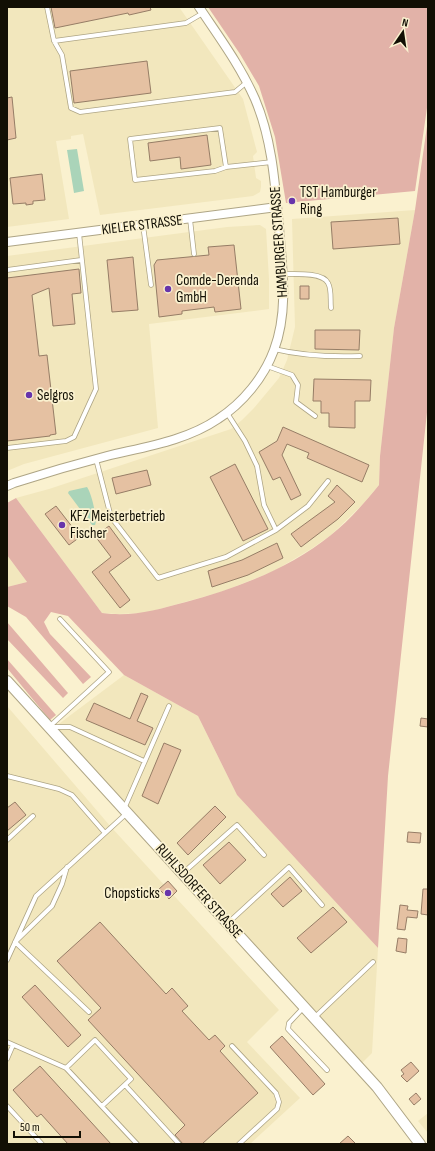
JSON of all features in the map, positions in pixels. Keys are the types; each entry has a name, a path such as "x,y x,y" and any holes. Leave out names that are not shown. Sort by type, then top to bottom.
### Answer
{"street":[{"name":"HAMBURGER STRASSE","path":"7,486 96,459 172,440 197,431 228,413 240,402 252,388 267,365 274,348 283,305 283,274 272,162 265,129 247,82 232,55 201,10"},
{"name":"KIELER STRASSE","path":"7,242 277,207"},
{"name":"RUHLSDORFER STRASSE","path":"7,682 377,1087 420,1144"}],"lane":[{"path":"47,7 54,41 62,55 71,108 80,112 235,92 247,82"},
{"path":"54,41 186,23 201,10"},
{"path":"226,167 220,128 130,139 135,180 215,171 226,167 272,162"},
{"path":"190,219 194,254"},
{"path":"143,225 151,286"},
{"path":"7,448 66,441 74,437 96,389 79,233"},
{"path":"7,270 82,260"},
{"path":"283,274 315,275 324,278 328,282 330,290 331,308"},
{"path":"274,348 304,355 360,356"},
{"path":"267,365 292,375 298,385 296,402 315,416"},
{"path":"228,413 257,466 264,505 276,530"},
{"path":"96,459 111,517 158,578 226,557 276,530 308,506 328,481"},
{"path":"49,727 109,672 60,619"},
{"path":"7,960 36,896 105,833 126,811 144,761 169,706"},
{"path":"49,727 70,727 144,761"},
{"path":"7,776 59,789 72,795 105,833"},
{"path":"7,840 33,816"},
{"path":"182,873 238,825 264,854"},
{"path":"15,942 52,906 62,884 67,867"},
{"path":"228,923 289,867 322,905"},
{"path":"15,942 89,1012"},
{"path":"314,1018 373,962"},
{"path":"304,1007 288,1022 288,1029 327,1070"},
{"path":"66,1068 95,1040 131,1079 102,1106"},
{"path":"7,1042 66,1068 137,1144"},
{"path":"7,1059 14,1045"},
{"path":"232,1046 276,1094 279,1102 277,1110 239,1144"},
{"path":"125,1084 179,1144"},
{"path":"7,1106 42,1144"}],"shaded area":[{"path":"7,7 179,7 243,99 257,152 253,156 256,178 261,181 260,192 253,196 100,215 83,134 71,136 71,139 56,141 69,219 7,227"},
{"path":"208,7 428,7 428,101 415,191 286,203 275,137 259,86 240,54"},
{"path":"428,119 428,403 388,776 378,948 237,795 198,716 124,675 68,616 51,612 44,622 50,634 91,677 83,684 26,617 7,606 7,587 27,582 7,555 7,503 16,498 102,613 113,614 154,610 243,584 298,558 315,547 344,524 379,485 380,456 394,328 415,210"},
{"path":"77,149 84,191 74,193 67,150"},
{"path":"415,210 394,328 380,456 379,485 362,505 331,535 274,571 221,592 145,613 102,613 16,498 49,489 231,429 254,408 279,378 287,360 295,327 292,219"},
{"path":"260,225 266,229 269,309 149,324 158,428 24,464 7,471 7,256 227,227"},
{"path":"87,487 94,506 96,517 95,525 92,525 68,493 69,491"},
{"path":"7,555 27,582 7,587"},
{"path":"7,622 68,693 63,698 7,639"},
{"path":"7,659 56,715 50,720 7,668"},
{"path":"124,675 198,716 237,795 378,948 372,1053 361,1064 56,726"},
{"path":"7,706 111,827 279,1010 247,1042 300,1098 250,1144 7,1144"},
{"path":"428,1113 428,1133 418,1121"}],"building":[{"path":"51,7 150,7 151,10 129,15 128,13 55,28"},
{"path":"147,61 151,93 74,103 70,71"},
{"path":"12,97 16,138 7,140 7,98"},
{"path":"207,135 211,165 181,169 180,157 150,161 148,143"},
{"path":"42,174 45,200 33,201 33,204 26,205 26,203 13,204 10,178"},
{"path":"398,218 400,244 333,249 331,222"},
{"path":"234,245 241,309 215,312 214,307 182,311 182,314 159,317 154,265 157,260 209,255 208,247"},
{"path":"133,257 138,310 112,312 107,260"},
{"name":"Selgros","path":"79,269 81,293 72,294 75,324 53,326 49,288 32,295 39,356 47,355 56,434 7,441 7,278"},
{"path":"300,286 309,286 309,299 300,299"},
{"path":"315,330 360,330 359,350 315,349"},
{"path":"314,379 371,380 370,401 355,401 355,428 329,427 329,413 321,413 321,401 313,401"},
{"path":"283,427 369,465 362,482 307,458 309,453 287,444 282,455 301,495 291,500 280,477 273,480 259,452 277,441"},
{"path":"235,464 268,529 243,541 210,477"},
{"path":"147,470 151,485 116,494 112,478"},
{"path":"337,485 355,502 338,519 301,547 291,534 335,502 328,496"},
{"name":"KFZ Meisterbetrieb Fischer","path":"56,506 80,537 69,545 45,514"},
{"path":"109,526 131,556 109,572 130,600 120,608 92,572 111,557 95,536"},
{"path":"277,543 283,558 248,575 212,587 208,571 242,560"},
{"path":"141,693 148,696 137,721 153,728 145,745 86,720 94,703 130,719"},
{"path":"421,718 428,719 428,727 420,726"},
{"path":"164,743 181,750 158,804 142,796"},
{"path":"15,802 26,815 7,831 7,808"},
{"path":"215,806 226,817 188,855 177,843"},
{"path":"408,832 421,833 420,843 407,842"},
{"path":"229,842 246,860 220,884 203,865"},
{"path":"290,877 302,891 283,907 271,894"},
{"path":"168,881 177,891 169,899 159,889"},
{"path":"423,889 428,889 428,915 421,914"},
{"path":"400,905 408,906 407,910 418,911 417,918 407,917 405,930 397,929"},
{"path":"333,907 347,922 311,953 297,938"},
{"path":"100,922 166,994 172,988 188,1006 182,1011 209,1040 215,1035 225,1046 220,1051 258,1093 202,1144 183,1144 175,1135 185,1125 88,1020 101,1008 57,961"},
{"path":"398,938 407,939 406,953 396,951"},
{"path":"35,985 81,1035 68,1047 22,997"},
{"path":"282,1036 325,1084 313,1095 270,1047"},
{"path":"411,1062 419,1071 407,1082 401,1076 404,1074 401,1070"},
{"path":"40,1066 111,1144 68,1144 41,1114 37,1117 13,1090"},
{"path":"416,1093 421,1099 414,1105 409,1099"},
{"path":"348,1136 356,1144 339,1144"}],"place":[{"name":"TST Hamburger Ring","path":"292,201"},
{"name":"Comde-Derenda GmbH","path":"168,289"},
{"name":"Selgros","path":"29,395"},
{"name":"KFZ Meisterbetrieb Fischer","path":"62,525"},
{"name":"Chopsticks","path":"168,893"}]}
